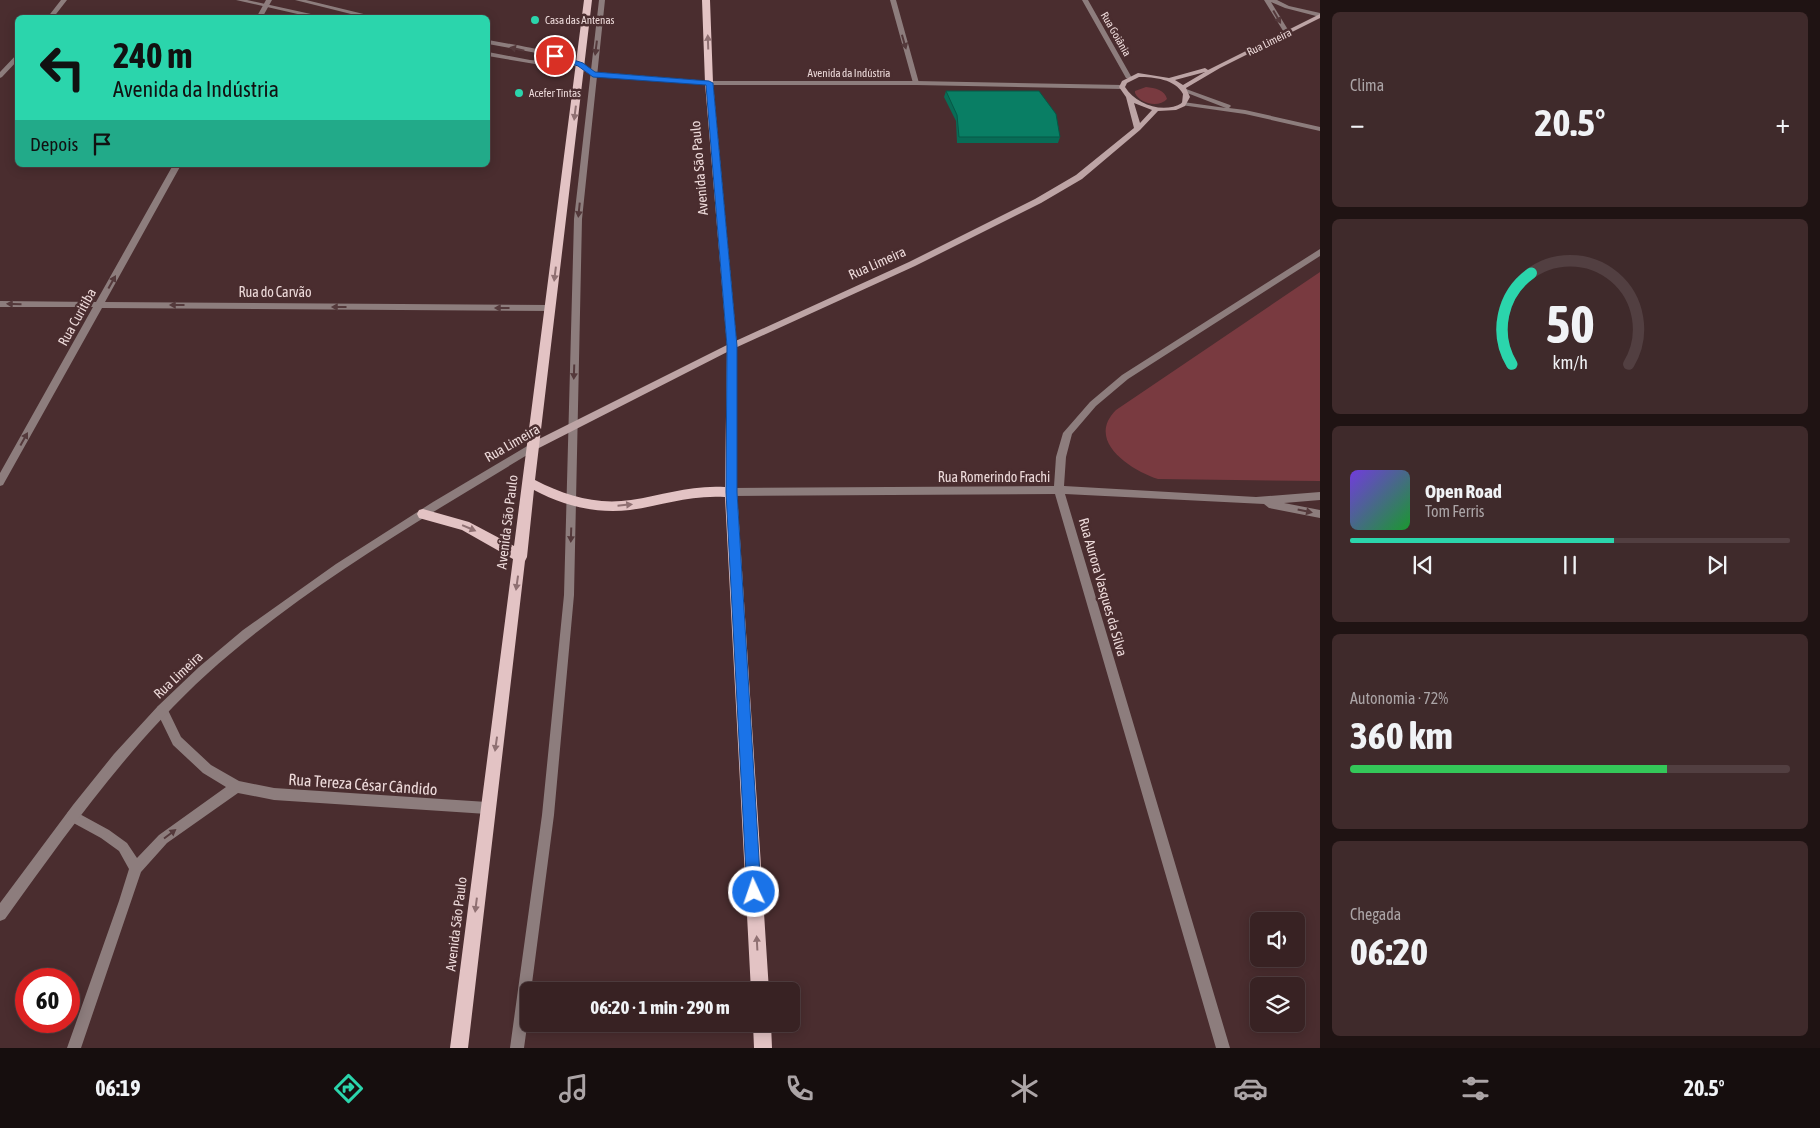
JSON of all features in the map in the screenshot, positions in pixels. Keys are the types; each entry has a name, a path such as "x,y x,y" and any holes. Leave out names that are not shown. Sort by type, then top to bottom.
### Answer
{"main road":[{"name":"Avenida São Paulo","path":"459,1048 487,808 534,446 588,0"},
{"name":"Avenida São Paulo","path":"706,0 709,83 732,346 732,492 759,982"},
{"name":"Rua Limeira","path":"1183,89 1218,66 1320,15"},
{"name":"Rua Limeira","path":"1169,80 1218,66"},
{"path":"1129,98 1146,106 1167,109 1183,104 1187,95 1183,89 1169,80 1148,75 1130,78 1124,82 1122,87 1129,98 1138,129"},
{"name":"Rua Limeira","path":"534,446 732,346 912,264 1022,209 1079,177 1138,129 1157,108"},
{"path":"529,482 553,496 573,503 606,507 645,503 693,492 732,492"},
{"path":"423,514 465,526 486,536 520,557"},
{"path":"762,1032 763,1048"}],"street":[{"path":"52,15 64,0"},
{"path":"239,0 267,2 315,15"},
{"path":"298,0 364,15"},
{"path":"517,1048 548,815 569,595 573,503 578,219 602,0"},
{"path":"893,0 916,83"},
{"name":"Rua Goiânia","path":"1085,0 1130,78"},
{"path":"1268,0 1287,33"},
{"path":"1272,0 1286,6 1320,15"},
{"path":"260,15 267,2"},
{"path":"490,42 555,56 581,65 593,74"},
{"path":"490,54 554,65 581,65"},
{"path":"0,76 15,58"},
{"name":"Avenida da Indústria","path":"593,74 709,83 916,83 1122,87"},
{"path":"1183,89 1245,112"},
{"path":"1183,104 1245,112 1320,129"},
{"name":"Rua Curitiba","path":"0,482 176,167"},
{"name":"Rua Aurora Vasques da Silva","path":"1223,1048 1059,490 1061,457 1068,433 1093,404 1125,377 1320,252"},
{"name":"Rua do Carvão","path":"0,304 550,308"},
{"name":"Rua Limeira","path":"0,914 72,816 118,759 162,710 202,671 259,624 318,581 534,446"},
{"name":"Rua Romerindo Frachi","path":"732,492 1059,490 1256,501 1320,496"},
{"name":"Rua Romerindo Frachi","path":"1256,501 1320,514"},
{"name":"Rua Tereza César Cândido","path":"162,710 177,741 207,769 237,787 274,794 487,808"},
{"path":"74,1048 136,868 163,839 237,787"},
{"path":"72,816 123,847 136,868"}],"shaded area":[{"path":"1146,87 1162,92 1167,99 1164,102 1155,104 1141,100 1137,97 1135,91"},
{"path":"1320,272 1320,481 1158,479 1136,469 1115,453 1106,433 1108,421 1116,410"}],"building":[{"path":"946,91 1039,91 1056,114 1060,137 959,137 957,115"}],"place":[{"name":"Casa das Antenas","path":"535,20"},
{"name":"Acefer Tintas","path":"519,93"}],"route":[{"path":"555,56 581,65 593,74 709,83 732,346 732,492 754,892"}]}
